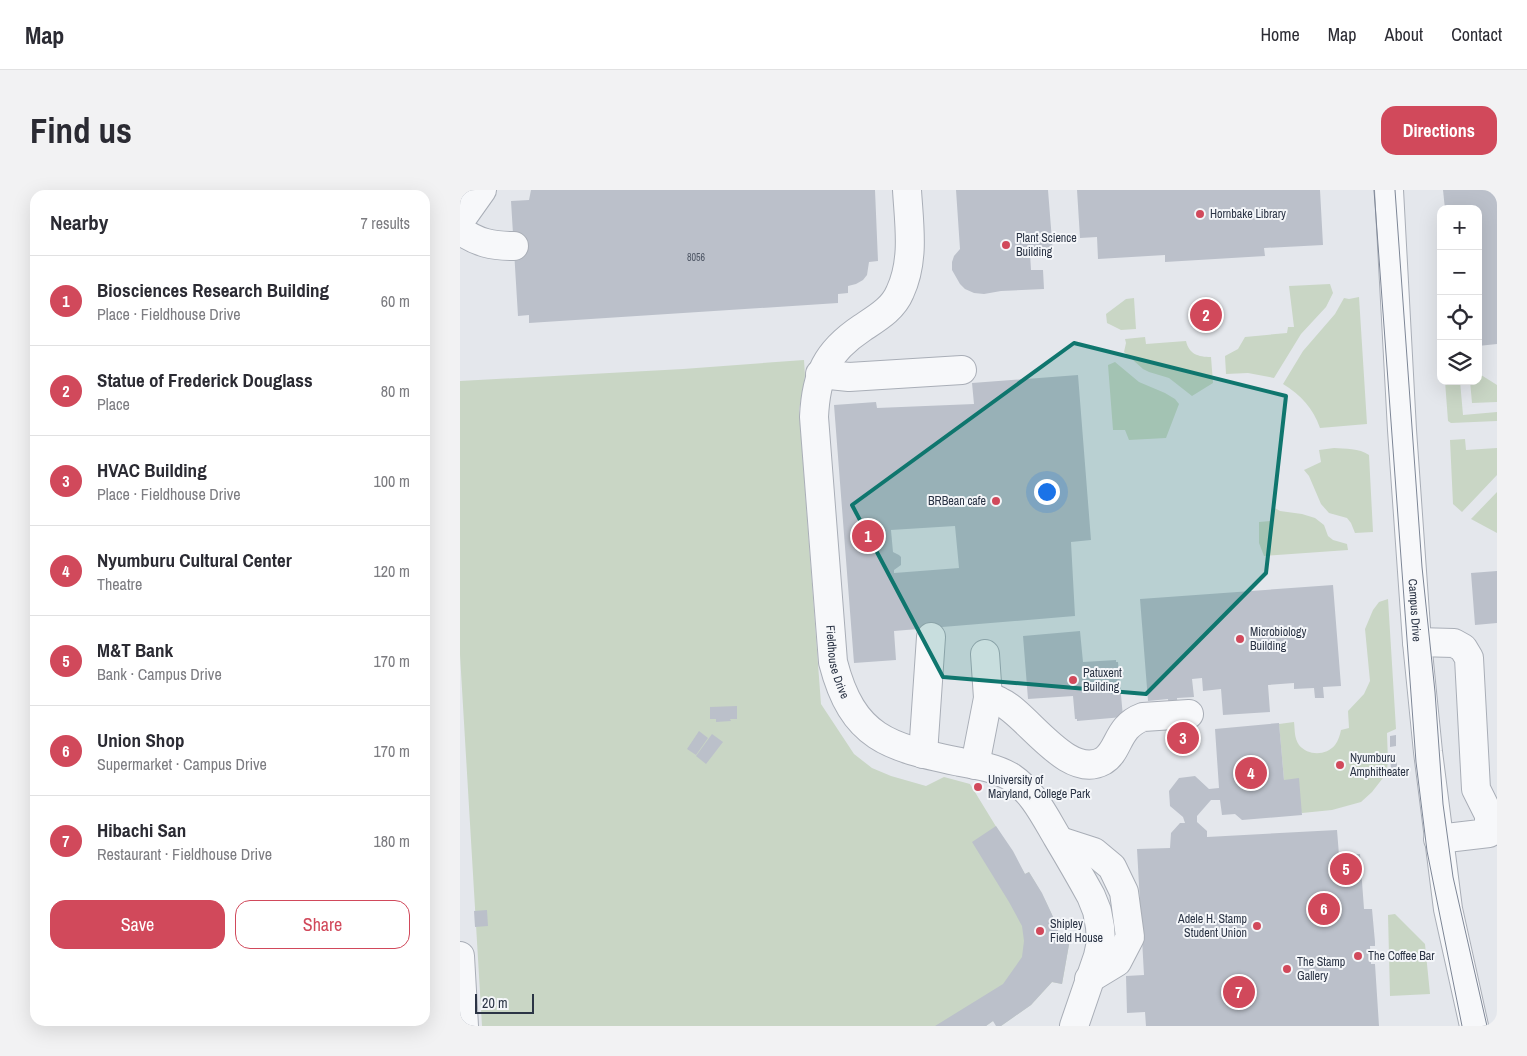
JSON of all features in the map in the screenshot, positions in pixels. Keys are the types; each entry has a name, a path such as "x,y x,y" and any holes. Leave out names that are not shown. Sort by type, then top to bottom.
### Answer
{"street":[{"path":"460,221 482,190"},
{"name":"Fieldhouse Drive","path":"907,190 910,263 900,294 891,306 843,342 832,354 820,374 815,397 814,417 833,662 839,685 856,715 880,738 923,754 992,768 1009,776 1034,798 1091,896 1097,911 1100,927 1101,942 1098,956 1074,1026"},
{"name":"Campus Drive","path":"1389,190 1417,642 1438,839 1448,909 1474,1026"},
{"path":"460,230 471,239 477,241 494,246 514,246"},
{"path":"820,374 849,377 962,370"},
{"path":"923,754 930,637"},
{"path":"1417,642 1454,643 1463,648 1469,658 1476,789 1490,815 1489,833 1438,839"},
{"path":"975,765 988,698 985,654"},
{"path":"988,698 999,701 1010,708 1063,755 1083,764 1094,764 1104,760 1110,755 1121,734 1143,717 1189,714"},
{"path":"460,956 464,1026"}],"highlighted area":[{"path":"1074,343 1286,396 1266,573 1146,694 943,677 852,505"}],"green space":[{"path":"1330,284 1333,293 1326,307 1301,334 1274,378 1248,373 1226,374 1225,356 1238,349 1245,337 1287,333 1288,327 1294,327 1289,286"},
{"path":"1359,297 1367,424 1320,428 1314,414 1306,403 1283,384 1303,351 1335,314 1344,298"},
{"path":"1134,298 1136,329 1121,330 1107,323 1106,314 1126,299"},
{"path":"1145,337 1146,344 1186,341 1189,349 1195,354 1211,357 1213,383 1192,396 1169,378 1143,369 1124,352 1125,339"},
{"path":"804,360 805,376 799,410 821,704 854,754 872,768 891,776 926,786 944,777 970,784 1025,874 1029,872 1043,895 1060,937 1070,939 1062,984 1052,982 1031,1005 1001,1026 993,1021 986,1026 482,1026 460,655 460,381 683,369"},
{"path":"1115,362 1139,382 1165,393 1179,404 1166,438 1129,440 1125,430 1113,430 1108,365"},
{"path":"1482,376 1497,385 1497,402 1472,403 1470,385 1482,385"},
{"path":"1445,385 1460,385 1463,415 1497,412 1497,421 1451,423 1448,421"},
{"path":"1465,439 1466,450 1497,448 1497,475 1462,512 1453,504 1450,440"},
{"path":"1334,448 1356,450 1369,455 1373,532 1355,533 1347,518 1329,513 1321,504 1309,476 1304,470 1321,462 1319,450"},
{"path":"1497,492 1497,533 1471,519"},
{"path":"1272,507 1280,511 1315,518 1324,525 1328,536 1333,540 1347,544 1348,550 1264,556 1259,543 1259,522 1270,521"},
{"path":"1388,599 1396,729 1387,733 1388,762 1386,774 1372,792 1361,802 1332,810 1302,813 1284,780 1279,724 1294,722 1297,742 1303,749 1312,753 1322,753 1335,745 1341,730 1349,728 1348,711 1364,694 1370,681 1365,629 1373,610 1379,602"},
{"path":"1395,914 1425,944 1430,994 1390,996 1388,915"}],"building":[{"path":"531,190 875,190 878,261 869,262 867,275 863,280 848,286 848,293 838,294 838,303 529,323 529,315 518,316 511,201 529,200"},
{"name":"Plant Science Building","path":"956,190 1048,190 1053,253 1030,254 1031,270 1043,270 1044,289 1001,291 984,294 974,293 965,289 960,284 952,270 954,256 960,249"},
{"name":"Hornbake Library","path":"1077,190 1320,190 1323,245 1264,248 1265,256 1165,262 1165,255 1098,259 1097,237 1080,238"},
{"path":"1443,190 1497,190 1497,344 1482,346 1482,205 1445,205"},
{"path":"1078,375 1091,540 1071,542 1075,616 894,631 896,660 854,663 834,405 876,402 877,408 974,404 972,383","holes":["955,526 959,568 894,573 894,570 901,565 901,557 893,552 891,530"]},
{"path":"1497,571 1497,623 1475,625 1471,573"},
{"name":"Microbiology Building","path":"1333,585 1341,686 1323,687 1324,698 1315,698 1314,688 1294,689 1294,683 1268,685 1270,712 1223,715 1221,689 1203,691 1202,678 1192,679 1194,697 1177,698 1178,710 1169,711 1168,699 1148,701 1140,599"},
{"name":"Patuxent Building","path":"1080,631 1083,662 1116,660 1118,662 1123,717 1077,721 1075,719 1073,696 1028,699 1023,636"},
{"path":"737,706 737,719 716,722 716,719 710,719 710,707"},
{"name":"Adele H. Stamp Student Union","path":"1279,723 1284,780 1299,778 1302,815 1242,820 1235,814 1222,815 1220,800 1211,800 1197,816 1197,822 1207,831 1207,837 1337,830 1339,855 1360,854 1364,909 1372,909 1375,946 1370,946 1371,964 1375,964 1379,1026 1146,1026 1145,1012 1127,1013 1126,976 1144,975 1137,849 1170,848 1171,833 1180,823 1185,823 1183,817 1170,806 1169,791 1179,778 1195,776 1209,789 1219,788 1215,729"},
{"path":"1197,728 1198,746 1169,748 1168,730"},
{"path":"699,731 708,738 696,755 687,749"},
{"path":"712,734 723,742 706,764 696,756"},
{"path":"1396,735 1396,746 1390,747 1390,736"},
{"path":"1390,757 1397,757 1397,768 1391,768"},
{"name":"Shipley Field House","path":"996,826 1013,851 1025,874 1029,872 1042,893 1060,937 1070,939 1062,984 1052,982 1031,1005 1001,1026 996,1026 993,1021 986,1026 935,1026 1003,984 1022,957 1024,941 1022,926 972,842"},
{"path":"487,910 488,926 475,927 474,911"}],"tram line":[{"path":"1374,190 1416,762 1427,851 1462,1026"},
{"path":"1395,190 1422,567 1435,692 1443,804 1453,877 1487,1026"}],"place":[{"name":"Hornbake Library","path":"1200,214"},
{"name":"Plant Science Building","path":"1006,245"},
{"name":"Statue of Frederick Douglass","path":"1206,315"},
{"name":"BRBean cafe","path":"996,501"},
{"name":"Biosciences Research Building","path":"868,536"},
{"name":"Microbiology Building","path":"1240,639"},
{"name":"Patuxent Building","path":"1073,680"},
{"name":"HVAC Building","path":"1183,738"},
{"name":"Nyumburu Amphitheater","path":"1340,765"},
{"name":"Nyumburu Cultural Center","path":"1251,773"},
{"name":"University of Maryland, College Park","path":"978,787"},
{"name":"M&T Bank","path":"1346,869"},
{"name":"Union Shop","path":"1324,909"},
{"name":"Adele H. Stamp Student Union","path":"1257,926"},
{"name":"Shipley Field House","path":"1040,931"},
{"name":"The Coffee Bar","path":"1358,956"},
{"name":"The Stamp Gallery","path":"1287,969"},
{"name":"Hibachi San","path":"1239,992"}]}
